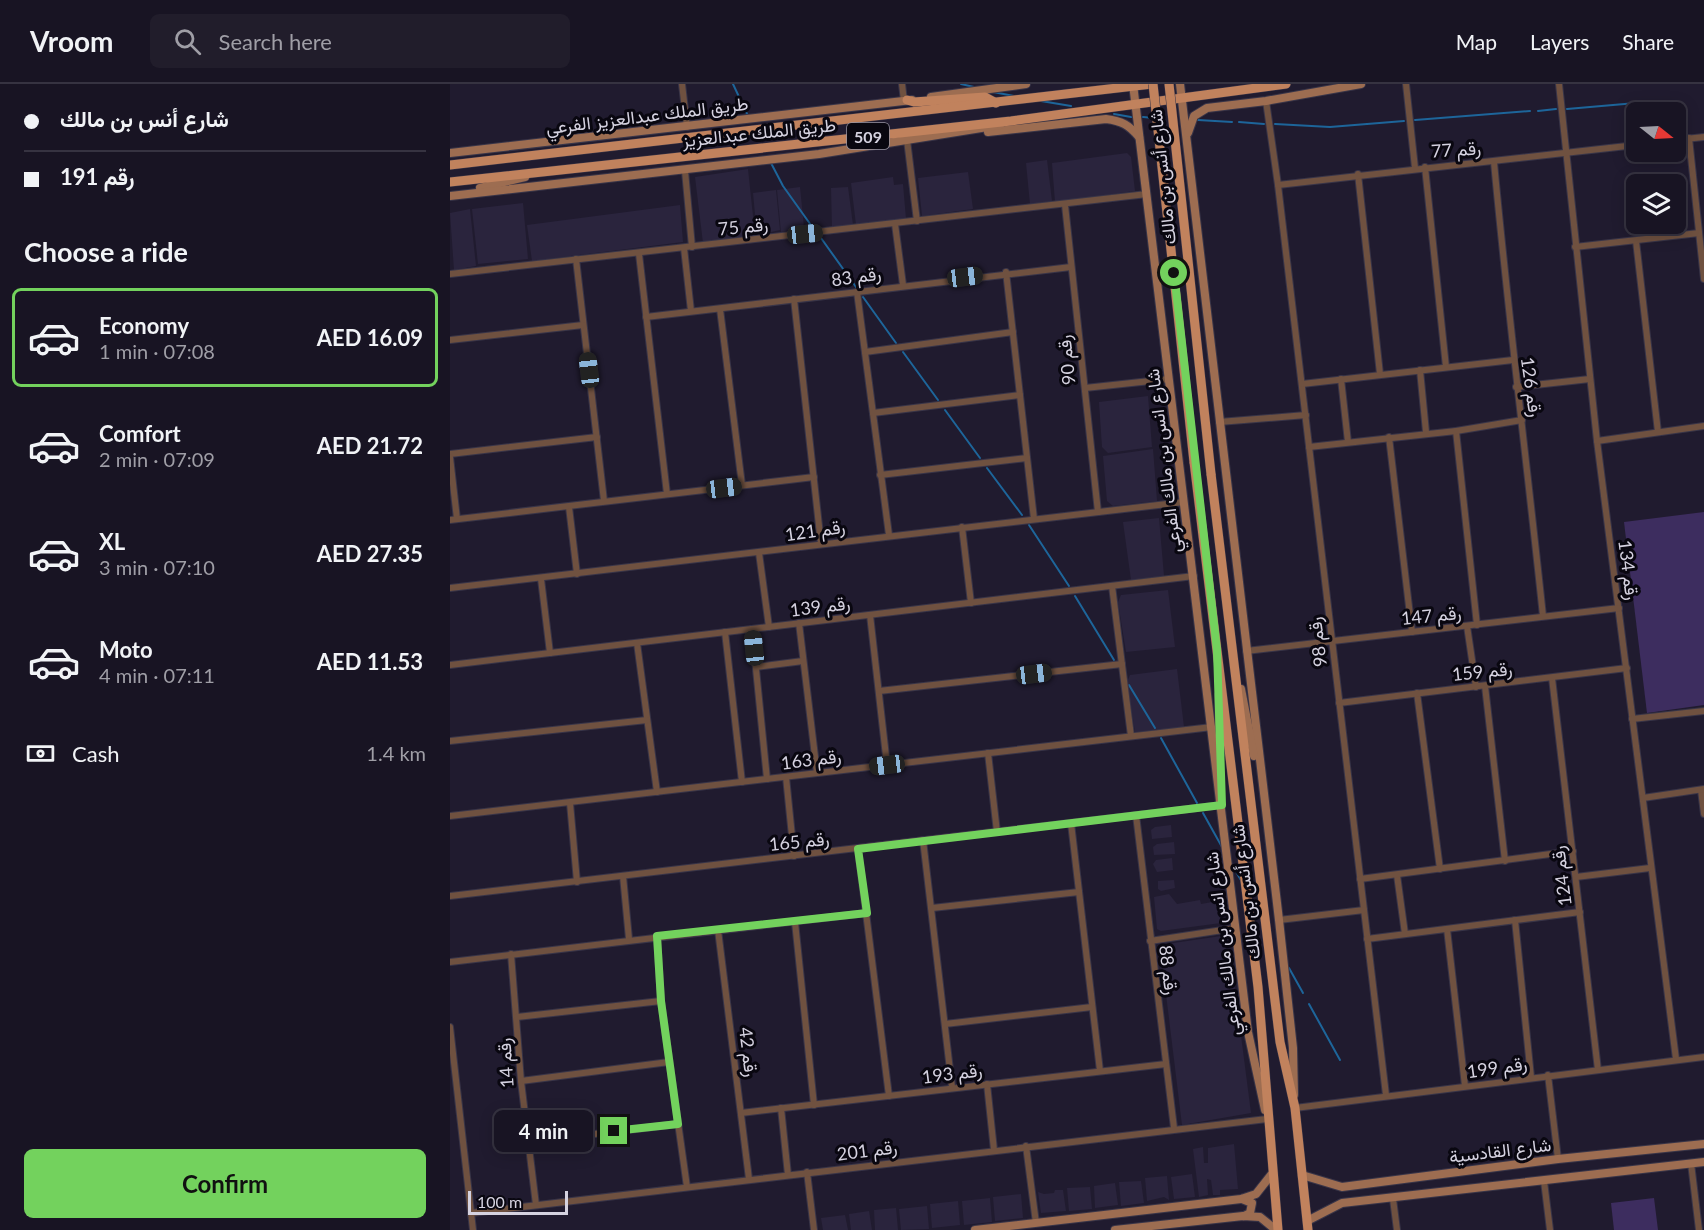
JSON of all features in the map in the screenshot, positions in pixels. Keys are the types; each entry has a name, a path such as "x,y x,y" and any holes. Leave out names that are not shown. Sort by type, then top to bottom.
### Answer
{"main road":[{"name":"طريق الملك عبدالعزيز","path":"450,165 1152,84"},
{"name":"شارع أنس بن مالك","path":"1152,84 1194,462 1258,987 1277,1230"},
{"name":"شارع أنس بن مالك","path":"1169,84 1211,474 1280,1042 1294,1108 1308,1226"},
{"name":"طريق الملك عبدالعزيز","path":"450,182 562,168 1011,121 1286,84"},
{"path":"905,101 985,97 996,103"}],"street":[{"path":"682,84 687,127"},
{"path":"902,84 905,101"},
{"name":"طريق الملك عبدالعزيز الفرعي","path":"450,154 905,101 1026,84"},
{"path":"1180,84 1279,920 1293,1048 1294,1108"},
{"path":"1187,157 1189,127 1199,111 1361,84"},
{"path":"1406,84 1415,168"},
{"name":"رقم 134","path":"1559,84 1597,441 1676,1059"},
{"name":"شارع انس بن مالك الفرعي","path":"1133,85 1248,1032 1267,1119"},
{"name":"رقم 98","path":"1266,101 1278,185 1386,1095"},
{"path":"907,140 1106,119 1120,121 1130,126 1140,138"},
{"path":"450,196 685,171 990,128 1011,121"},
{"path":"1686,138 1704,137"},
{"path":"1689,138 1704,279"},
{"path":"907,140 917,222"},
{"name":"رقم 77","path":"1278,185 1358,174 1494,162 1626,146"},
{"path":"450,154 526,151 558,153"},
{"name":"رقم 126","path":"1494,162 1513,360 1522,420 1543,616"},
{"path":"1425,167 1446,367"},
{"path":"450,196 562,168"},
{"path":"685,171 692,247"},
{"path":"1358,174 1380,374"},
{"name":"رقم 75","path":"450,274 1147,194"},
{"name":"رقم 90","path":"1065,205 1098,512"},
{"path":"895,224 903,285"},
{"path":"1575,248 1699,233"},
{"path":"1636,240 1658,432"},
{"path":"684,248 691,311"},
{"path":"639,254 668,494"},
{"path":"576,259 604,501"},
{"name":"رقم 83","path":"645,317 1006,272 1071,267"},
{"path":"1006,272 1034,519"},
{"path":"857,292 889,535"},
{"path":"794,299 821,544"},
{"path":"720,309 742,485"},
{"path":"450,340 583,325"},
{"path":"865,352 1013,332"},
{"path":"1302,384 1513,360"},
{"path":"1420,370 1426,432"},
{"path":"1084,388 1169,379"},
{"path":"1341,379 1348,442"},
{"path":"1516,387 1590,380"},
{"path":"873,413 1020,395"},
{"path":"1219,422 1305,415"},
{"path":"1309,447 1426,432 1456,431 1522,420"},
{"path":"1597,441 1704,426"},
{"path":"1456,431 1477,625"},
{"path":"597,437 450,455 454,520 814,477"},
{"path":"1389,437 1412,632"},
{"path":"880,475 1027,458"},
{"name":"رقم 121","path":"450,588 1184,502"},
{"path":"570,507 577,574"},
{"path":"962,527 971,603"},
{"path":"759,553 769,627"},
{"name":"رقم 139","path":"450,665 1194,576"},
{"path":"541,579 550,653"},
{"path":"1112,586 1131,736"},
{"name":"رقم 147","path":"1246,651 1619,608"},
{"path":"870,615 887,765"},
{"path":"799,624 817,773"},
{"path":"1467,626 1476,687"},
{"path":"752,629 767,779"},
{"path":"725,632 742,782"},
{"path":"1231,638 1268,824"},
{"path":"637,643 657,792"},
{"path":"1217,650 1222,805"},
{"path":"756,667 804,661"},
{"path":"879,691 1122,664"},
{"name":"رقم 159","path":"1340,703 1627,668"},
{"name":"رقم 124","path":"1552,678 1598,1070"},
{"path":"1485,686 1505,861"},
{"path":"1417,693 1440,869"},
{"path":"1632,719 1704,711"},
{"path":"450,741 647,720"},
{"name":"رقم 163","path":"450,816 1212,727"},
{"path":"988,753 997,831"},
{"path":"786,777 794,856"},
{"path":"1643,798 1703,789 1704,814"},
{"path":"570,803 577,882"},
{"name":"رقم 165","path":"450,896 1222,805"},
{"name":"رقم 88","path":"1136,815 1174,1128"},
{"path":"1071,823 1100,1071"},
{"path":"923,840 952,1087"},
{"path":"858,849 889,1096"},
{"path":"1360,879 1573,851"},
{"path":"1576,877 1650,868"},
{"path":"1397,875 1406,934"},
{"path":"623,876 629,939"},
{"path":"932,908 1079,892"},
{"path":"1279,920 1364,910"},
{"path":"1367,939 1580,912"},
{"path":"450,962 629,939 867,913"},
{"path":"1515,920 1531,1077"},
{"path":"795,922 814,1105"},
{"path":"1150,941 1236,928"},
{"path":"1447,929 1465,1086"},
{"name":"رقم 42","path":"718,930 749,1179"},
{"path":"657,936 661,1001 687,1187"},
{"name":"رقم 14","path":"511,954 518,1017 521,1081 536,1205"},
{"path":"518,1017 661,1001"},
{"path":"945,1024 1092,1007"},
{"path":"450,1027 454,1093 473,1230"},
{"name":"رقم 199","path":"1294,1108 1704,1057"},
{"path":"521,1081 669,1062"},
{"name":"رقم 193","path":"741,1113 1166,1064"},
{"path":"1548,1075 1558,1159"},
{"path":"987,1084 994,1150"},
{"path":"780,1108 788,1174"},
{"name":"رقم 201","path":"471,1213 1174,1128 1267,1119"},
{"path":"528,1142 678,1124"},
{"name":"شارع القادسية","path":"1302,1175 1342,1187 1558,1159 1704,1144"},
{"path":"1026,1146 1036,1223"},
{"name":"شارع القادسية","path":"1308,1226 1342,1203 1704,1162"},
{"path":"1691,1163 1699,1230"},
{"path":"807,1173 814,1230"},
{"path":"975,1230 1241,1199 1256,1194 1271,1175"},
{"path":"1544,1181 1550,1230"},
{"path":"1342,1187 1337,1197 1342,1203"},
{"path":"1241,1199 1252,1203 1250,1213 1243,1216"},
{"path":"1393,1199 1397,1230"},
{"path":"1115,1230 1243,1216 1260,1217 1277,1230"}],"shaded area":[{"path":"1127,153 1131,157 1135,191 1055,202 1052,163"},
{"path":"1047,160 1052,201 1030,204 1026,163"},
{"path":"748,169 755,235 703,243 695,177"},
{"path":"968,172 973,209 922,216 918,178"},
{"path":"893,177 894,185 903,184 906,219 856,225 851,183"},
{"path":"800,187 804,227 781,232 777,190"},
{"path":"848,187 853,225 832,228 831,188"},
{"path":"776,190 780,230 757,235 753,193"},
{"path":"523,203 528,259 478,264 472,209"},
{"path":"680,205 683,242 532,261 527,225"},
{"path":"470,209 476,266 454,270 450,213"},
{"path":"1148,396 1152,447 1108,453 1102,447 1099,402"},
{"path":"1153,449 1157,501 1113,506 1107,501 1103,456"},
{"path":"1704,512 1704,705 1647,713 1624,522"},
{"path":"1159,518 1164,576 1131,580 1123,522"},
{"path":"1168,590 1175,647 1126,652 1118,602 1121,595"},
{"path":"1177,669 1184,727 1135,732 1127,682 1130,675"},
{"path":"1171,825 1172,837 1152,839 1151,830 1155,827"},
{"path":"1174,842 1175,854 1154,855 1153,847 1157,844"},
{"path":"1172,858 1173,870 1157,872 1153,864 1156,860"},
{"path":"1174,880 1175,888 1161,891 1158,889 1158,881"},
{"path":"1169,894 1177,904 1200,900 1201,904 1218,901 1221,923 1161,931 1157,929 1154,897"},
{"path":"1228,935 1251,1113 1182,1125 1160,945"},
{"path":"1234,1144 1238,1189 1220,1190 1220,1195 1213,1195 1211,1180 1207,1179 1208,1195 1199,1197 1193,1149 1203,1147 1204,1163 1208,1163 1208,1148"},
{"path":"1192,1174 1195,1197 1174,1199 1171,1177"},
{"path":"1167,1176 1169,1200 1164,1197 1147,1201 1145,1178"},
{"path":"1141,1181 1144,1203 1121,1206 1119,1182"},
{"path":"1115,1183 1118,1205 1095,1208 1094,1186"},
{"path":"1090,1187 1092,1209 1069,1211 1067,1188"},
{"path":"1055,1190 1063,1190 1066,1211 1041,1213 1038,1192 1054,1193"},
{"path":"1021,1194 1023,1218 995,1221 993,1197"},
{"path":"990,1198 992,1222 964,1225 962,1201"},
{"path":"1654,1198 1658,1230 1614,1230 1611,1203"},
{"path":"958,1201 960,1225 932,1228 930,1204"},
{"path":"927,1206 929,1229 901,1230 899,1209"},
{"path":"896,1208 898,1230 875,1230 874,1210"},
{"path":"869,1211 872,1230 851,1230 849,1214"},
{"path":"845,1215 848,1230 823,1230 821,1218"}],"waterway":[{"path":"733,84 748,116"},
{"path":"961,84 974,87"},
{"path":"993,92 1014,96"},
{"path":"1041,101 1071,106"},
{"path":"1567,109 1659,101"},
{"path":"1538,111 1556,109"},
{"path":"1415,120 1530,111"},
{"path":"1114,114 1131,117"},
{"path":"1143,117 1154,118"},
{"path":"1198,120 1232,122"},
{"path":"1275,124 1330,127 1404,121"},
{"path":"1239,122 1264,124"},
{"path":"757,134 760,140"},
{"path":"771,163 783,186 813,228"},
{"path":"821,238 856,287"},
{"path":"863,297 896,343"},
{"path":"903,352 938,400"},
{"path":"945,410 980,458"},
{"path":"987,468 1022,515"},
{"path":"1029,525 1069,586"},
{"path":"1075,596 1114,660"},
{"path":"1129,685 1155,728"},
{"path":"1161,738 1197,803"},
{"path":"1203,813 1222,847"},
{"path":"1234,868 1242,882"},
{"path":"1289,968 1303,993"},
{"path":"1309,1004 1340,1060"}],"route":[{"path":"614,1131 678,1124 661,1001 657,936 867,913 858,849 1222,805 1217,650 1174,273"}]}
